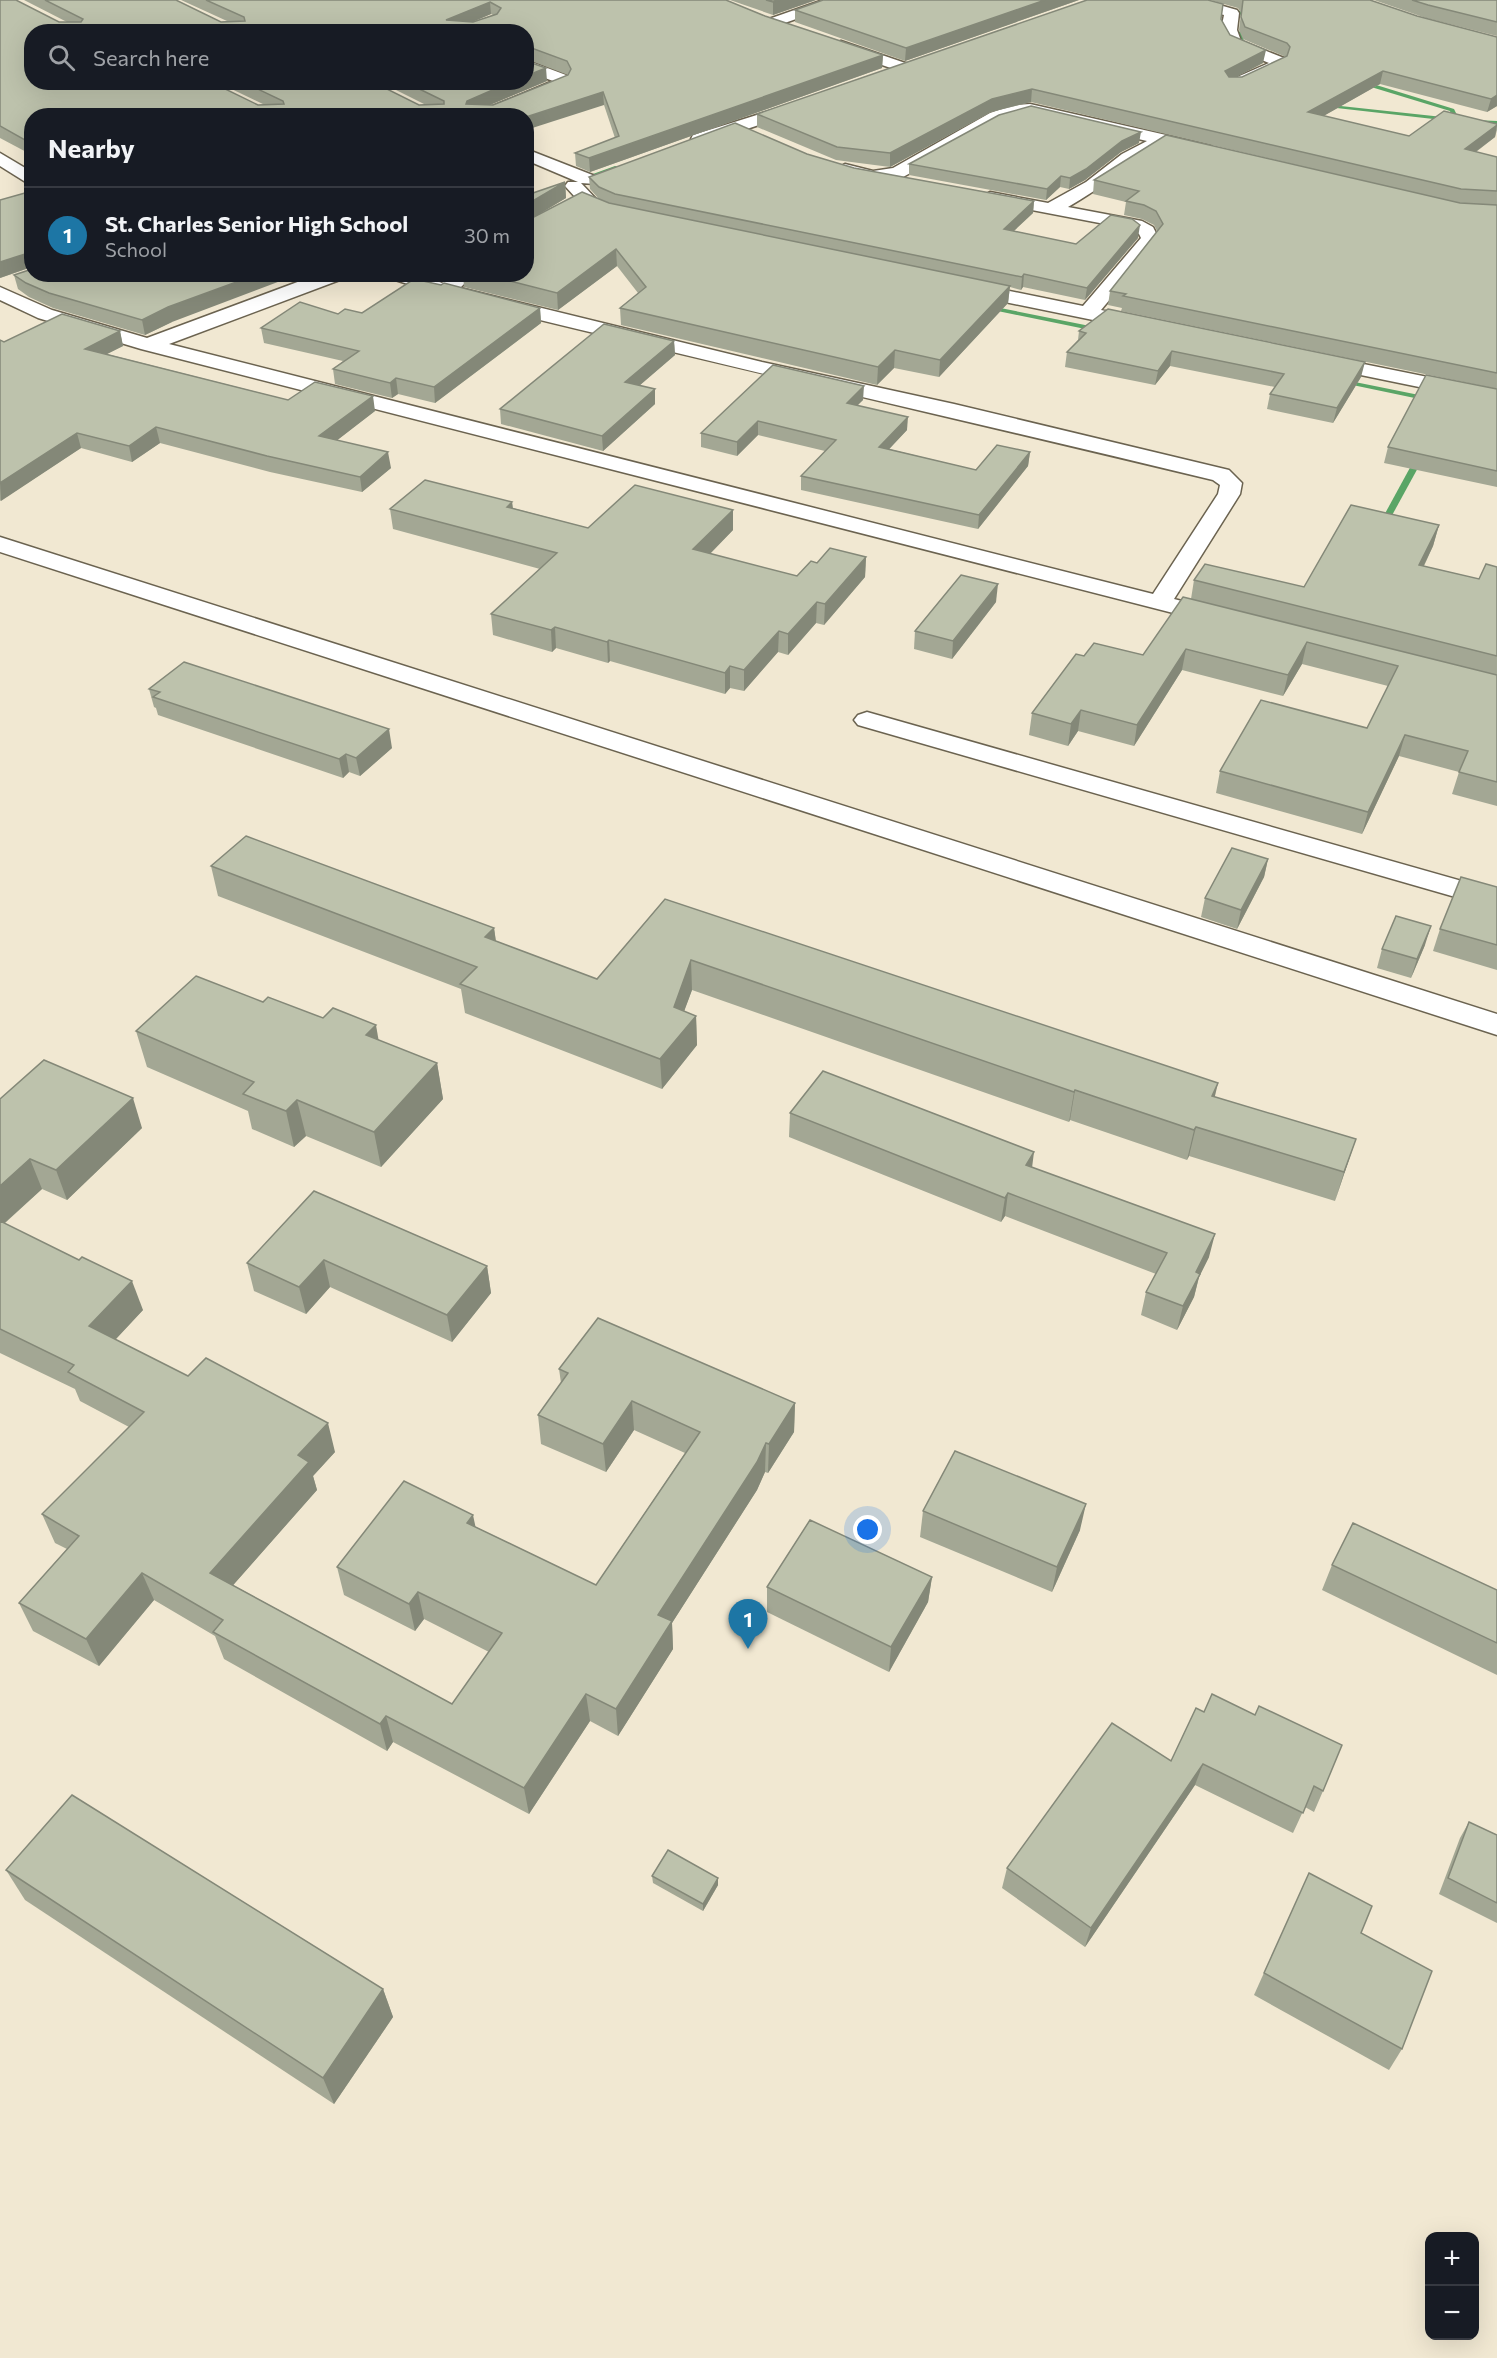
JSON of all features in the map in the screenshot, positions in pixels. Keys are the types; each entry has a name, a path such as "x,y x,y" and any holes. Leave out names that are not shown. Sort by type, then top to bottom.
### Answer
{"street":[{"path":"792,30 766,21 837,0"},
{"path":"1186,0 1232,13 1229,30 1235,44 1278,61 1276,67 1233,85"},
{"path":"824,40 913,67 885,77"},
{"path":"498,108 562,83 560,78 534,68"},
{"path":"682,145 817,100"},
{"path":"873,176 897,172 996,117 1014,110 1046,111 1220,153"},
{"path":"738,127 757,135"},
{"path":"1050,208 1092,186 1128,158 1164,139"},
{"path":"0,158 24,175"},
{"path":"534,159 582,186 592,205 609,212 633,217"},
{"path":"833,165 873,176 920,184"},
{"path":"564,209 582,186"},
{"path":"968,193 1136,225 1147,231 1150,239 1088,313"},
{"path":"0,287 20,280"},
{"path":"148,345 317,282"},
{"path":"420,282 762,368 954,410 1221,475 1231,483 1229,494 1160,602"},
{"path":"445,290 455,282"},
{"path":"948,284 1158,328"},
{"path":"0,292 45,314 148,345 1240,624"},
{"path":"1298,357 1497,398"},
{"path":"0,544 1497,1024"},
{"path":"867,720 1497,900"}],"building":[{"path":"0,0 16,0 59,22 81,22 83,19 45,0 176,0 221,22 245,21 244,17 206,0 726,0 765,16 883,55 589,158 575,153 619,136 603,92 534,114 534,108 24,108 24,140 0,126","holes":["490,2 501,8 497,14 473,22 446,20"]},
{"path":"823,0 1045,0 906,48 795,10"},
{"path":"1087,0 1208,0 1223,4 1221,19 1230,35 1266,50 1225,71 1229,77 1242,77 1287,56 1290,47 1287,43 1245,27 1241,17 1243,0 1370,0 1417,16 1497,37 1497,95 1491,99 1383,71 1308,112 1409,136 1444,111 1497,124 1465,149 1497,157 1497,191 1461,189 1032,89 992,99 890,153 837,147 757,114"},
{"path":"1412,0 1497,0 1497,22 1428,5"},
{"path":"534,64 546,68 534,73"},
{"path":"1031,106 1141,132 1122,141 1086,169 1070,178 1061,176 1047,189 909,164 999,115"},
{"path":"735,123 807,154 854,168 1034,201 1004,229 1076,244 1111,215 1132,219 1140,225 1087,288 1024,274 1022,277 615,194 599,187 589,177"},
{"path":"1166,135 1460,203 1497,205 1497,373 1123,296 1126,294 1110,291 1163,224 1156,211 1144,205 1126,201 1139,191 1094,180"},
{"path":"565,182 534,200 534,193"},
{"path":"582,192 609,203 1010,286 940,360 895,350 878,367 620,308 646,287 616,249 557,293 514,282 534,282 534,217"},
{"path":"24,193 24,254 0,262 0,200"},
{"path":"24,272 24,282 14,275"},
{"path":"24,282 236,282 168,307 142,320 49,293"},
{"path":"409,282 441,285 444,283 540,308 434,387 396,378 390,383 333,369 359,351 261,328 300,302 338,314 345,309 362,313"},
{"path":"1108,309 1365,362 1337,408 1270,394 1284,374 1172,351 1158,371 1067,352 1086,333 1079,331"},
{"path":"62,314 120,331 85,349 288,400 315,382 373,396 319,436 388,452 360,477 156,427 129,446 77,433 0,483 0,340 4,342"},
{"path":"604,324 674,341 625,382 655,389 602,436 500,409"},
{"path":"773,365 864,386 847,403 908,417 879,447 976,470 997,445 1030,452 979,515 801,476 836,440 758,421 737,442 701,433"},
{"path":"1426,375 1497,389 1497,471 1388,447"},
{"path":"425,480 512,502 507,507 588,528 635,485 733,510 693,549 797,576 811,561 817,563 830,548 866,557 825,604 817,602 788,634 779,631 744,670 730,666 725,673 609,640 607,642 555,627 551,630 491,614 557,553 390,509"},
{"path":"1351,505 1439,525 1419,565 1479,579 1486,564 1497,567 1497,656 1194,580 1205,564 1304,587"},
{"path":"961,575 998,584 953,641 915,631"},
{"path":"1183,597 1497,675 1497,782 1459,772 1468,751 1405,735 1368,812 1220,771 1261,700 1367,728 1398,666 1307,642 1288,675 1186,649 1137,725 1081,710 1071,724 1032,713 1076,654 1084,656 1094,643 1143,655"},
{"path":"184,662 389,729 356,758 346,754 339,759 153,697 160,692 149,689"},
{"path":"246,836 494,928 485,937 597,979 665,899 1218,1083 1212,1096 1356,1139 1344,1172 1196,1127 1194,1130 1075,1090 1074,1092 691,960 674,1007 696,1016 660,1059 460,984 477,967 211,866"},
{"path":"1232,848 1268,859 1241,910 1205,898"},
{"path":"1461,877 1497,887 1497,945 1440,929"},
{"path":"1396,916 1431,926 1417,959 1382,949"},
{"path":"196,976 263,1002 268,997 323,1018 333,1008 376,1025 366,1035 437,1063 374,1132 297,1100 286,1111 243,1094 254,1082 136,1031"},
{"path":"44,1060 133,1098 56,1170 30,1159 0,1186 0,1099"},
{"path":"823,1071 1034,1152 1026,1165 1215,1234 1196,1272 1200,1274 1183,1306 1146,1292 1167,1253 1008,1193 1005,1198 790,1113"},
{"path":"314,1191 487,1266 447,1315 324,1260 299,1287 247,1263"},
{"path":"0,1221 79,1260 82,1257 132,1281 89,1326 188,1376 206,1358 328,1423 298,1455 309,1462 210,1573 452,1704 502,1633 418,1592 409,1604 337,1567 404,1481 473,1515 467,1523 596,1585 700,1432 632,1401 603,1444 538,1415 568,1373 559,1369 598,1318 795,1403 769,1444 766,1443 757,1462 658,1615 672,1621 616,1709 586,1694 524,1788 386,1716 380,1724 213,1632 223,1620 142,1573 86,1639 19,1603 79,1536 42,1514 144,1412 68,1372 74,1365 0,1329"},
{"path":"955,1451 1086,1504 1057,1567 923,1511"},
{"path":"810,1520 932,1577 891,1647 767,1587"},
{"path":"1353,1523 1497,1590 1497,1643 1332,1565"},
{"path":"1212,1694 1255,1715 1259,1706 1342,1745 1323,1791 1314,1786 1303,1813 1203,1764 1091,1928 1007,1868 1112,1723 1171,1761 1196,1708 1204,1712"},
{"path":"72,1795 383,1989 323,2078 6,1870"},
{"path":"1469,1822 1497,1835 1497,1903 1448,1878"},
{"path":"668,1850 718,1878 703,1904 652,1876"},
{"path":"1309,1873 1372,1906 1361,1933 1432,1971 1402,2049 1264,1973"}],"waterway":[{"path":"1196,0 1242,13 1248,24 1240,35 1241,44 1252,50"},
{"path":"1360,82 1452,110 1456,119"},
{"path":"1322,106 1451,119"},
{"path":"1477,121 1497,123"},
{"path":"560,187 617,167"},
{"path":"988,307 1100,330"},
{"path":"1343,381 1429,399"},
{"path":"1386,519 1421,455"}],"place":[{"name":"St. Charles Senior High School","path":"748,1649"}]}
